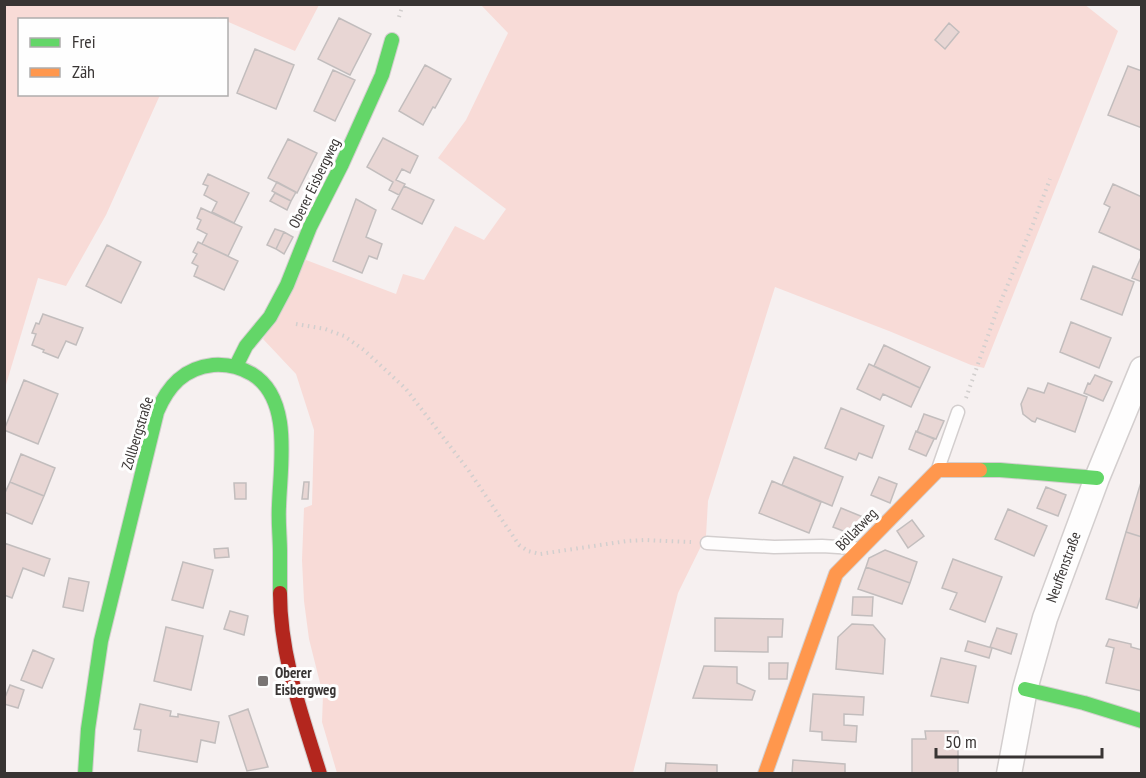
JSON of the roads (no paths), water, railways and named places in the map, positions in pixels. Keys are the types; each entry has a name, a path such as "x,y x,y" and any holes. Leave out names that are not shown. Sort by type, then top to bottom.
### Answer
{"street":[{"name":"Oberer Eisbergweg","path":"236,366 246,346 270,317 287,285 310,227 342,164 382,75 392,40"},
{"name":"Zollbergstraße","path":"85,774 88,729 101,641 157,412 171,386 190,370 215,364 236,366"},
{"path":"236,366 265,385 279,412 282,633 293,686 320,774"},
{"name":"Neuffenstraße","path":"1009,774 1025,689 1045,618 1097,478 1142,369"},
{"path":"938,470 1000,470 1097,478"},
{"name":"Böllatweg","path":"765,774 834,577 938,470"},
{"path":"1025,689 1084,703 1142,721"}],"lane":[{"path":"938,470 958,412"},
{"path":"707,543 774,548 822,546 861,548"}],"place":[{"name":"Oberer Eisbergweg","path":"263,681"}]}
